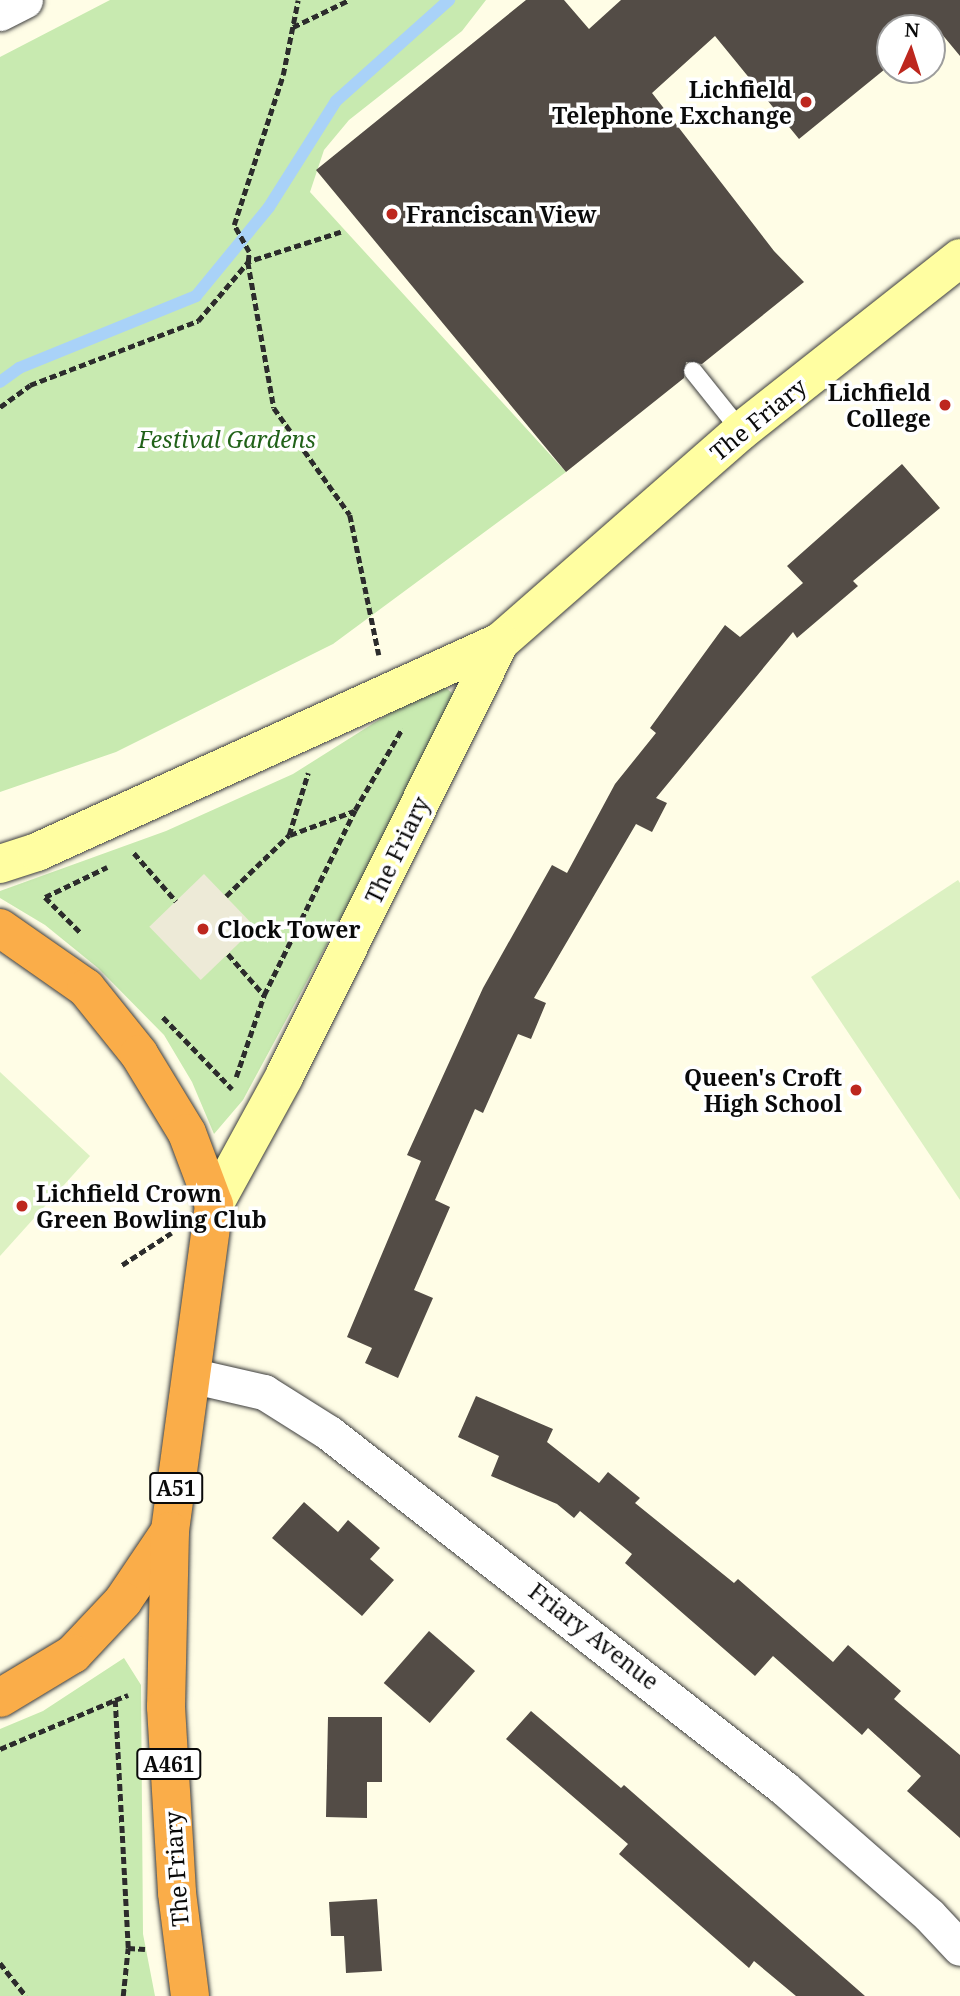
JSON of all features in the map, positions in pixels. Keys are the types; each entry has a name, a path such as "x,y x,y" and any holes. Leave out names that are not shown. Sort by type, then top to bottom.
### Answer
{"highway":[{"name":"The Friary","path":"0,928 86,988 139,1054 187,1133 214,1205 194,1376 170,1531 167,1680 182,1950 190,1996"},
{"name":"The Friary","path":"0,1698 73,1654 123,1601 170,1531"}],"street":[{"path":"0,13 25,0"},
{"name":"The Friary","path":"0,864 37,852 500,642 741,431 960,258"},
{"name":"The Friary","path":"214,1205 284,1077 500,642"},
{"name":"Friary Avenue","path":"194,1376 264,1392 329,1433 663,1690 784,1787 929,1915 960,1948"}],"lane":[{"path":"694,371 741,431"}],"path":[{"path":"298,0 283,75 234,225 249,252 247,262 274,408 350,515 380,660"},
{"path":"292,27 349,0"},
{"path":"0,407 30,385 198,321 247,262 341,232"},
{"path":"232,1089 264,995 355,810 403,729 391,734"},
{"path":"296,779 320,767"},
{"path":"289,835 308,773"},
{"path":"226,896 289,835 355,810"},
{"path":"123,859 146,848"},
{"path":"134,853 176,901"},
{"path":"45,897 112,864"},
{"path":"228,954 264,995"},
{"path":"0,1749 167,1680"},
{"path":"115,1700 128,1948 122,1996"},
{"path":"128,1948 182,1950"},
{"path":"0,1963 26,1996"}],"green space":[{"name":"Festival Gardens","path":"110,0 486,0 462,31 349,120 324,150 310,192 566,472 333,644 116,752 0,792 0,57"},
{"path":"439,682 459,699 243,1100 214,1134 192,1082 164,1035 98,968 45,925 0,898 0,891 166,831 293,774"},
{"path":"958,880 960,883 960,1200 811,977"},
{"name":"Lichfield Crown Green Bowling Club","path":"0,1072 90,1156 0,1256"},
{"path":"124,1658 141,1685 143,1934 155,1996 0,1996 0,1729 43,1711"}],"shaded area":[{"path":"204,874 255,927 201,980 149,927"}],"building":[{"path":"526,0 564,0 589,29 621,0 960,0 960,56 946,39 946,14 876,14 876,76 799,139 715,36 652,93 774,251 804,282 702,364 686,362 684,378 566,472 316,170"},
{"path":"902,464 940,508 853,581 858,586 797,638 793,632 656,798 667,803 652,832 636,824 534,998 546,1003 531,1039 518,1034 483,1113 475,1109 435,1200 450,1207 414,1290 433,1298 398,1378 365,1363 372,1348 347,1337 421,1161 407,1155 483,988 552,865 567,873 615,784 656,733 650,728 725,625 740,637 803,583 787,566"},
{"path":"476,1396 553,1429 547,1442 599,1483 608,1472 640,1498 635,1503 734,1583 738,1579 833,1662 848,1645 901,1691 894,1699 960,1755 960,1838 907,1791 921,1776 868,1728 862,1735 773,1656 755,1676 625,1563 632,1554 580,1511 574,1518 557,1504 491,1476 499,1456 458,1437"},
{"path":"304,1502 338,1532 348,1520 380,1548 370,1559 394,1580 362,1616 272,1538"},
{"path":"429,1631 475,1671 430,1723 384,1683"},
{"path":"531,1711 621,1788 624,1785 865,1996 796,1996 754,1961 749,1968 619,1854 628,1844 506,1739"},
{"path":"328,1717 382,1717 382,1782 367,1782 367,1818 326,1817"},
{"path":"377,1899 382,1971 346,1973 344,1936 331,1936 329,1902"}],"waterway":[{"path":"0,382 19,368 196,296 269,207 336,101 449,0"}],"place":[{"name":"Lichfield Telephone Exchange","path":"806,102"},
{"name":"Franciscan View","path":"392,214"},
{"name":"Lichfield College","path":"945,405"},
{"name":"Clock Tower","path":"203,929"},
{"name":"Queen's Croft High School","path":"856,1090"},
{"name":"Lichfield Crown Green Bowling Club","path":"22,1206"}]}
